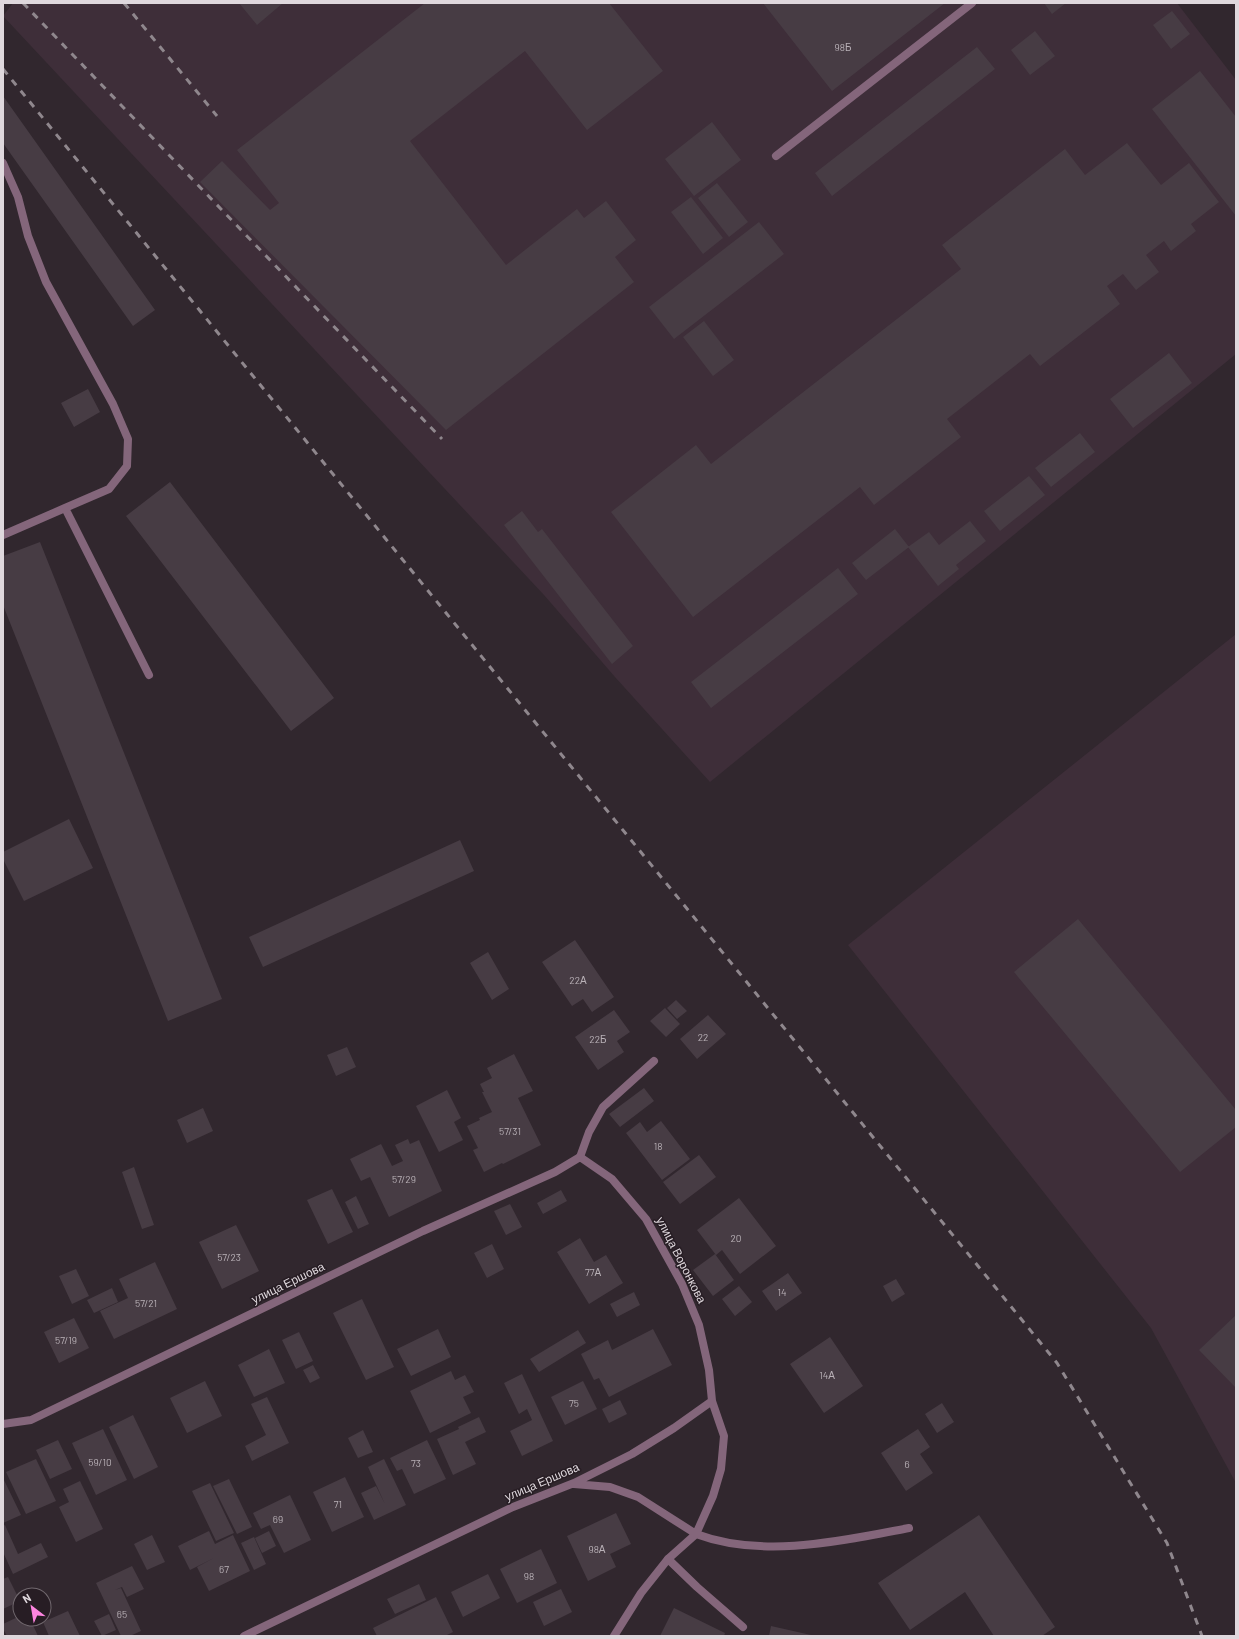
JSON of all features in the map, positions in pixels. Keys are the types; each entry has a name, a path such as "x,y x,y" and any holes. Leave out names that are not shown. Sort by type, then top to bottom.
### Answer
{"street":[{"path":"776,156 972,3"},
{"path":"3,164 18,197 28,236 46,282 114,404 128,440 127,466 109,489 3,535"},
{"path":"65,508 149,675"},
{"path":"580,1157 589,1132 603,1107 654,1061"},
{"name":"улица Воронкова","path":"580,1157 612,1179 646,1219 682,1284 699,1325 709,1370 712,1401 724,1436 721,1469 713,1496 696,1534"},
{"name":"улица Ершова","path":"3,1424 31,1420 423,1231 555,1172 580,1157"},
{"name":"улица Ершова","path":"244,1636 513,1507 574,1483 638,1451 712,1401"},
{"path":"574,1483 610,1487 638,1497 696,1534 715,1541 761,1546 826,1544 909,1528"},
{"path":"614,1636 641,1593 668,1559 696,1534"},
{"path":"668,1559 696,1587 743,1627"}],"shaded area":[{"path":"13,3 1177,3 1236,80 1236,354 710,782 615,677 544,595 3,16"},
{"path":"1236,634 1236,1483 1151,1328 848,945"}],"building":[{"path":"239,3 283,3 257,25"},
{"path":"425,3 609,3 663,71 587,130 525,51 410,141 506,265 577,209 584,218 606,201 636,240 615,257 634,282 446,430 200,182 222,161 270,210 279,203 237,150"},
{"path":"763,3 945,3 832,91"},
{"path":"1044,3 1066,3 1052,14"},
{"path":"1172,11 1190,34 1171,49 1153,25"},
{"path":"1035,31 1055,56 1030,75 1011,50"},
{"path":"977,47 995,69 832,196 815,173"},
{"path":"1200,71 1236,117 1236,216 1152,109"},
{"path":"3,96 155,310 133,326 3,143"},
{"path":"712,122 741,160 694,196 665,159"},
{"path":"1127,143 1161,185 1189,163 1219,202 1191,224 1196,231 1171,251 1164,241 1146,255 1159,272 1136,290 1123,274 1107,286 1120,304 1040,366 1030,354 947,419 961,437 874,505 860,487 693,617 611,512 696,445 711,464 961,269 942,245 1065,149 1085,175"},
{"path":"717,183 748,222 729,237 698,198"},
{"path":"691,197 723,238 703,254 671,212"},
{"path":"759,222 784,254 674,339 649,307"},
{"path":"704,321 734,360 713,376 683,337"},
{"path":"1169,353 1192,383 1133,428 1110,399"},
{"path":"88,389 100,412 74,427 61,403"},
{"path":"1080,433 1095,452 1051,487 1035,468"},
{"path":"1029,476 1045,495 1000,531 984,511"},
{"path":"170,482 334,698 291,731 126,516"},
{"path":"522,511 538,532 542,529 633,646 612,664 504,525"},
{"path":"970,521 986,541 956,565 959,569 938,586 908,547 929,532 939,545"},
{"path":"895,529 909,547 866,580 852,563"},
{"path":"40,542 222,999 168,1021 3,605 3,556"},
{"path":"838,568 858,594 711,708 691,682"},
{"path":"69,819 93,868 24,901 3,859 3,852"},
{"path":"460,840 474,871 263,967 249,937"},
{"path":"1078,919 1236,1110 1236,1127 1180,1172 1014,972"},
{"path":"575,940 614,997 592,1012 583,999 572,1006 542,962"},
{"path":"488,952 509,989 492,1000 470,963"},
{"path":"676,1000 687,1011 677,1019 667,1008"},
{"path":"665,1008 680,1024 666,1037 650,1021"},
{"path":"614,1010 630,1032 617,1041 624,1052 598,1070 575,1037"},
{"path":"708,1015 726,1034 697,1059 680,1039"},
{"path":"347,1047 356,1067 336,1076 327,1055"},
{"path":"514,1054 533,1091 518,1098 541,1145 484,1172 473,1150 478,1148 467,1126 492,1112 482,1092 484,1092 480,1084 492,1078 487,1068"},
{"path":"644,1088 654,1101 620,1127 609,1114"},
{"path":"447,1090 461,1118 454,1122 463,1140 439,1152 416,1106"},
{"path":"203,1108 213,1131 187,1143 177,1120"},
{"path":"661,1121 690,1159 662,1180 626,1133 640,1122 647,1132"},
{"path":"408,1139 410,1144 419,1140 442,1191 389,1217 370,1177 361,1181 350,1159 381,1144 392,1166 403,1161 395,1145"},
{"path":"699,1155 716,1177 680,1204 663,1182"},
{"path":"134,1167 154,1225 142,1229 122,1172"},
{"path":"332,1189 353,1232 328,1244 307,1200"},
{"path":"561,1190 567,1201 543,1214 537,1203"},
{"path":"356,1196 369,1224 358,1229 345,1202"},
{"path":"739,1198 776,1246 740,1274 722,1250 716,1255 697,1230"},
{"path":"510,1204 522,1227 506,1235 494,1211"},
{"path":"236,1225 259,1271 222,1289 199,1242"},
{"path":"580,1238 594,1262 606,1255 623,1283 589,1304 557,1252"},
{"path":"492,1244 504,1269 487,1278 474,1253"},
{"path":"715,1254 734,1280 713,1296 693,1270"},
{"path":"155,1262 177,1309 114,1339 100,1311 128,1298 119,1279"},
{"path":"76,1269 89,1296 72,1304 59,1276"},
{"path":"788,1273 802,1293 776,1311 762,1291"},
{"path":"896,1279 905,1294 892,1302 883,1286"},
{"path":"739,1286 752,1302 735,1316 722,1299"},
{"path":"112,1288 118,1302 94,1313 87,1300"},
{"path":"634,1292 640,1305 617,1317 610,1304"},
{"path":"362,1299 394,1367 366,1380 333,1313"},
{"path":"1236,1315 1236,1388 1199,1350"},
{"path":"74,1318 89,1348 59,1363 44,1332"},
{"path":"438,1329 451,1357 411,1376 397,1349"},
{"path":"653,1329 672,1365 609,1397 599,1378 594,1380 581,1354 608,1340 612,1350"},
{"path":"578,1330 586,1343 539,1372 530,1359"},
{"path":"299,1332 313,1361 296,1369 282,1340"},
{"path":"830,1337 863,1386 824,1413 790,1364"},
{"path":"269,1349 285,1383 254,1397 238,1365"},
{"path":"313,1365 320,1378 310,1383 303,1370"},
{"path":"451,1371 455,1380 465,1375 474,1392 463,1397 471,1413 430,1433 410,1391"},
{"path":"522,1374 553,1441 522,1456 510,1431 532,1420 527,1409 519,1414 504,1383"},
{"path":"205,1381 222,1416 187,1433 170,1398"},
{"path":"583,1381 597,1409 565,1425 551,1397"},
{"path":"267,1397 289,1443 252,1461 245,1446 266,1435 251,1404"},
{"path":"620,1400 627,1414 609,1423 602,1409"},
{"path":"942,1403 954,1422 937,1433 925,1414"},
{"path":"133,1415 158,1467 134,1479 109,1427"},
{"path":"479,1417 486,1432 465,1442 476,1464 453,1475 437,1439 459,1429 458,1427"},
{"path":"103,1429 127,1480 96,1495 72,1443"},
{"path":"918,1429 930,1447 920,1454 933,1473 906,1491 881,1453"},
{"path":"363,1430 373,1452 358,1458 348,1438"},
{"path":"58,1440 72,1469 50,1479 36,1450"},
{"path":"427,1440 446,1479 414,1494 402,1469 397,1471 390,1458"},
{"path":"36,1459 56,1501 26,1514 6,1472"},
{"path":"384,1459 406,1505 374,1520 361,1493 376,1486 385,1504 368,1467"},
{"path":"345,1477 364,1517 332,1532 313,1492"},
{"path":"3,1478 21,1515 3,1523"},
{"path":"229,1479 252,1527 237,1534 213,1486"},
{"path":"80,1481 103,1529 76,1542 59,1507 69,1502 63,1489"},
{"path":"210,1483 234,1533 216,1541 192,1491"},
{"path":"290,1495 311,1540 284,1553 270,1525 261,1529 253,1513"},
{"path":"616,1513 631,1544 610,1554 616,1567 588,1581 567,1536"},
{"path":"979,1515 1055,1627 1042,1636 994,1636 965,1592 910,1630 878,1583"},
{"path":"5,1525 18,1554 41,1543 48,1557 13,1574 3,1552 3,1526"},
{"path":"209,1531 215,1544 233,1535 250,1571 209,1591 197,1567 214,1558 190,1570 178,1546"},
{"path":"269,1531 276,1546 262,1553 255,1538"},
{"path":"152,1535 165,1562 147,1570 134,1544"},
{"path":"254,1537 266,1564 254,1570 241,1543"},
{"path":"541,1549 557,1583 517,1603 500,1569"},
{"path":"132,1566 144,1589 127,1597 122,1587 115,1590 121,1588 141,1631 130,1636 121,1636 96,1583"},
{"path":"488,1574 500,1598 463,1617 451,1592"},
{"path":"8,1577 13,1587 12,1605 3,1609 3,1579"},
{"path":"419,1584 426,1600 395,1614 387,1599"},
{"path":"561,1589 572,1612 544,1626 533,1602"},
{"path":"436,1597 453,1632 445,1636 377,1636 373,1628"},
{"path":"674,1608 725,1633 724,1636 660,1636"},
{"path":"68,1611 80,1636 49,1636 45,1627 52,1627 52,1618"},
{"path":"109,1614 116,1630 102,1636 94,1621"},
{"path":"12,1620 12,1627 34,1627 38,1636 7,1636 3,1629 3,1624"},
{"path":"771,1626 811,1635 811,1636 769,1636"}],"railway":[{"path":"23,3 442,439"},
{"path":"124,3 217,116"},
{"path":"3,69 1057,1363 1167,1543 1202,1636"}]}
